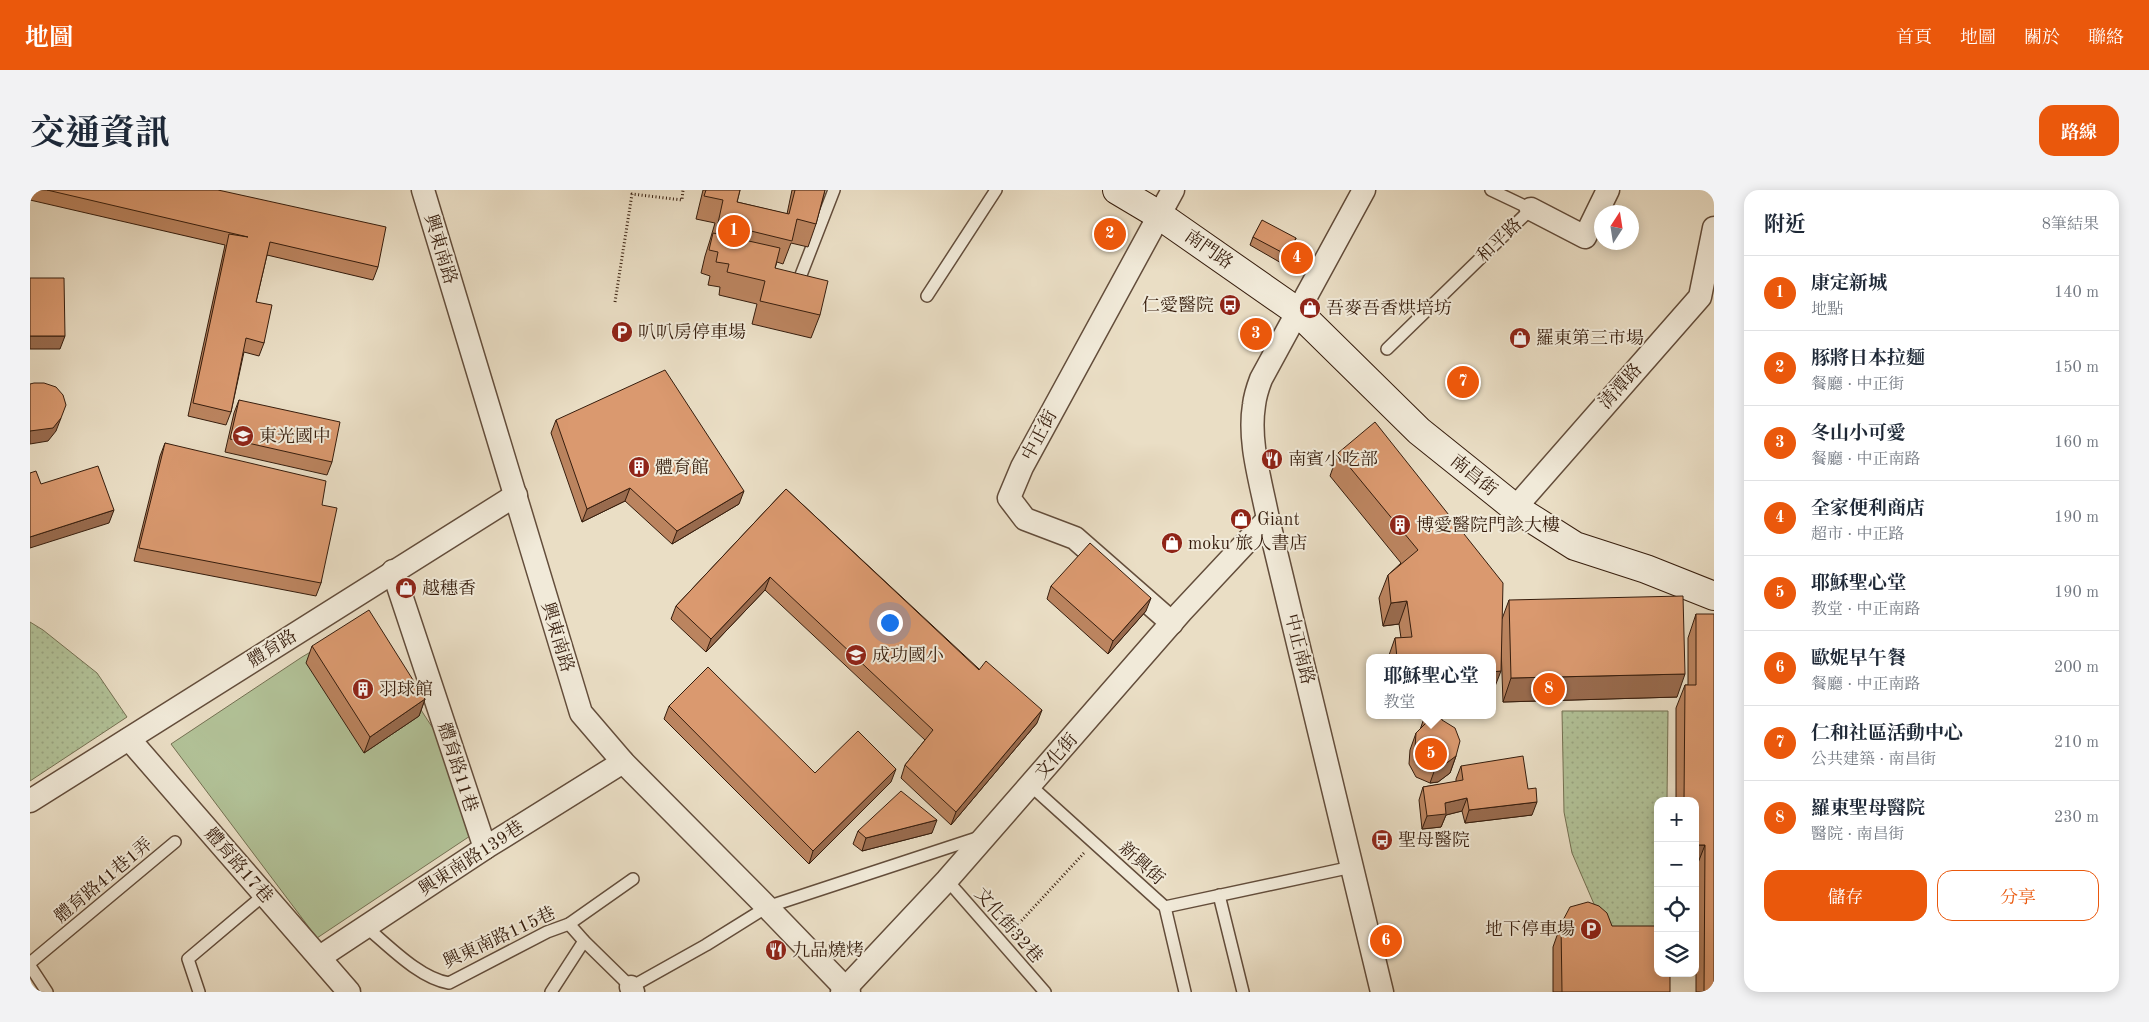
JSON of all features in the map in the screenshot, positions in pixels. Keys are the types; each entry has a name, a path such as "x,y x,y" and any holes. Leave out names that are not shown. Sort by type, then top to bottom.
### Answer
{"street":[{"name":"興東南路","path":"423,190 580,713 623,762 767,906 845,991"},
{"name":"南門路","path":"1117,190 1159,215 1298,312"},
{"name":"中正街","path":"1172,623 1075,538 1025,519 1009,498 1022,467 1173,190"},
{"name":"中正南路","path":"1364,190 1260,379 1254,404 1254,444 1268,519 1382,992"},
{"name":"和平路","path":"1531,209 1585,237 1608,190"},
{"name":"清潭路","path":"1515,508 1700,296 1714,228"},
{"name":"南昌街","path":"1298,312 1419,431 1515,508 1575,546 1646,569 1714,596"},
{"name":"體育路","path":"30,802 516,495"},
{"name":"文化街","path":"845,991 1031,786 1172,623 1268,519"},
{"name":"體育路11巷","path":"394,571 485,848"},
{"name":"體育路17巷","path":"128,739 349,992"},
{"name":"興東南路139巷","path":"320,957 485,848 623,762"}],"lane":[{"path":"801,274 834,190"},
{"path":"927,296 996,190"},
{"path":"1491,190 1531,209"},
{"name":"和平路","path":"1387,350 1531,209"},
{"name":"新興街","path":"1031,786 1165,907 1185,992"},
{"name":"興東南路115巷","path":"365,926 402,957 435,981 449,983 547,932 569,924 584,942 632,990 767,906 985,836"},
{"name":"體育路41巷1弄","path":"30,965 175,842"},
{"path":"1165,907 1352,867"},
{"path":"569,924 633,879"},
{"name":"文化街32巷","path":"947,880 1045,992"},
{"path":"199,992 188,960 264,894"},
{"path":"1219,895 1243,992"},
{"path":"550,992 584,942"},
{"path":"30,965 48,992"}],"path":[{"path":"615,302 632,194 682,200 683,190"},
{"path":"1001,943 1094,843"}],"green space":[{"path":"363,621 436,733 473,834 317,938 171,744 302,657"},
{"path":"30,622 43,630 97,673 127,717 30,781"},
{"path":"1562,711 1668,711 1667,797 1654,797 1654,939 1603,936 1597,911 1572,853 1564,812"}],"building":[{"path":"47,190 218,190 386,227 378,267 270,242 256,302 272,305 264,343 246,338 231,412 193,403 229,234 248,237"},
{"path":"706,190 740,190 737,202 789,214 795,190 825,190 816,224 797,219 792,241 718,223 723,200 704,196"},
{"path":"1262,220 1296,238 1287,255 1253,237"},
{"path":"713,233 780,248 775,268 828,281 820,315 760,301 765,281 727,272 729,264 716,262 718,252 709,250"},
{"path":"30,278 64,278 65,336 30,336"},
{"name":"體育館","path":"665,370 744,491 677,531 630,488 587,509 556,420"},
{"path":"44,383 56,387 63,395 66,405 61,418 53,428 30,431 30,384"},
{"path":"239,400 340,422 332,462 230,439"},
{"name":"博愛醫院門診大樓","path":"1375,422 1503,583 1501,671 1496,672 1496,654 1397,654 1395,638 1412,637 1407,601 1391,603 1388,575 1418,550 1338,453"},
{"path":"165,443 326,481 322,505 337,508 321,583 139,548"},
{"path":"98,466 114,510 30,537 30,473 36,471 41,484"},
{"path":"786,489 979,670 986,661 1042,710 956,812 905,765 933,730 770,577 711,639 676,606"},
{"path":"1090,543 1151,598 1113,641 1051,586"},
{"path":"1683,596 1685,674 1511,678 1509,600"},
{"name":"羽球館","path":"369,610 425,699 370,737 312,646"},
{"path":"1696,614 1714,614 1714,992 1704,992 1705,845 1699,845 1699,797 1684,797 1685,685 1696,685"},
{"path":"708,667 815,773 858,731 896,769 813,851 669,706"},
{"path":"1426,719 1442,719 1455,728 1460,741 1456,756 1444,765 1436,766 1423,761 1415,748 1416,733 1427,722"},
{"path":"1523,756 1528,789 1536,788 1537,802 1469,810 1467,798 1445,803 1446,814 1427,816 1423,787 1463,780 1461,766"},
{"path":"901,791 937,820 866,838 858,831"},
{"path":"1588,902 1599,906 1607,913 1612,926 1654,926 1654,977 1670,977 1670,992 1562,992 1561,924 1570,907"}],"place":[{"name":"康定新城","path":"734,231"},
{"name":"豚將日本拉麵","path":"1110,234"},
{"name":"全家便利商店","path":"1297,258"},
{"name":"仁愛醫院","path":"1230,305"},
{"name":"吾麥吾香烘培坊","path":"1310,308"},
{"name":"叭叭房停車場","path":"622,332"},
{"name":"冬山小可愛","path":"1256,334"},
{"name":"羅東第三市場","path":"1520,338"},
{"name":"仁和社區活動中心","path":"1463,382"},
{"name":"東光國中","path":"243,436"},
{"name":"南賓小吃部","path":"1272,459"},
{"name":"體育館","path":"639,467"},
{"name":"Giant","path":"1241,519"},
{"name":"博愛醫院門診大樓","path":"1400,525"},
{"name":"moku 旅人書店","path":"1172,543"},
{"name":"越穗香","path":"406,588"},
{"name":"成功國小","path":"856,655"},
{"name":"羽球館","path":"363,689"},
{"name":"羅東聖母醫院","path":"1549,689"},
{"name":"耶穌聖心堂","path":"1431,754"},
{"name":"聖母醫院","path":"1382,840"},
{"name":"地下停車場","path":"1591,929"},
{"name":"歐妮早午餐","path":"1386,941"},
{"name":"九品燒烤","path":"776,950"}]}
